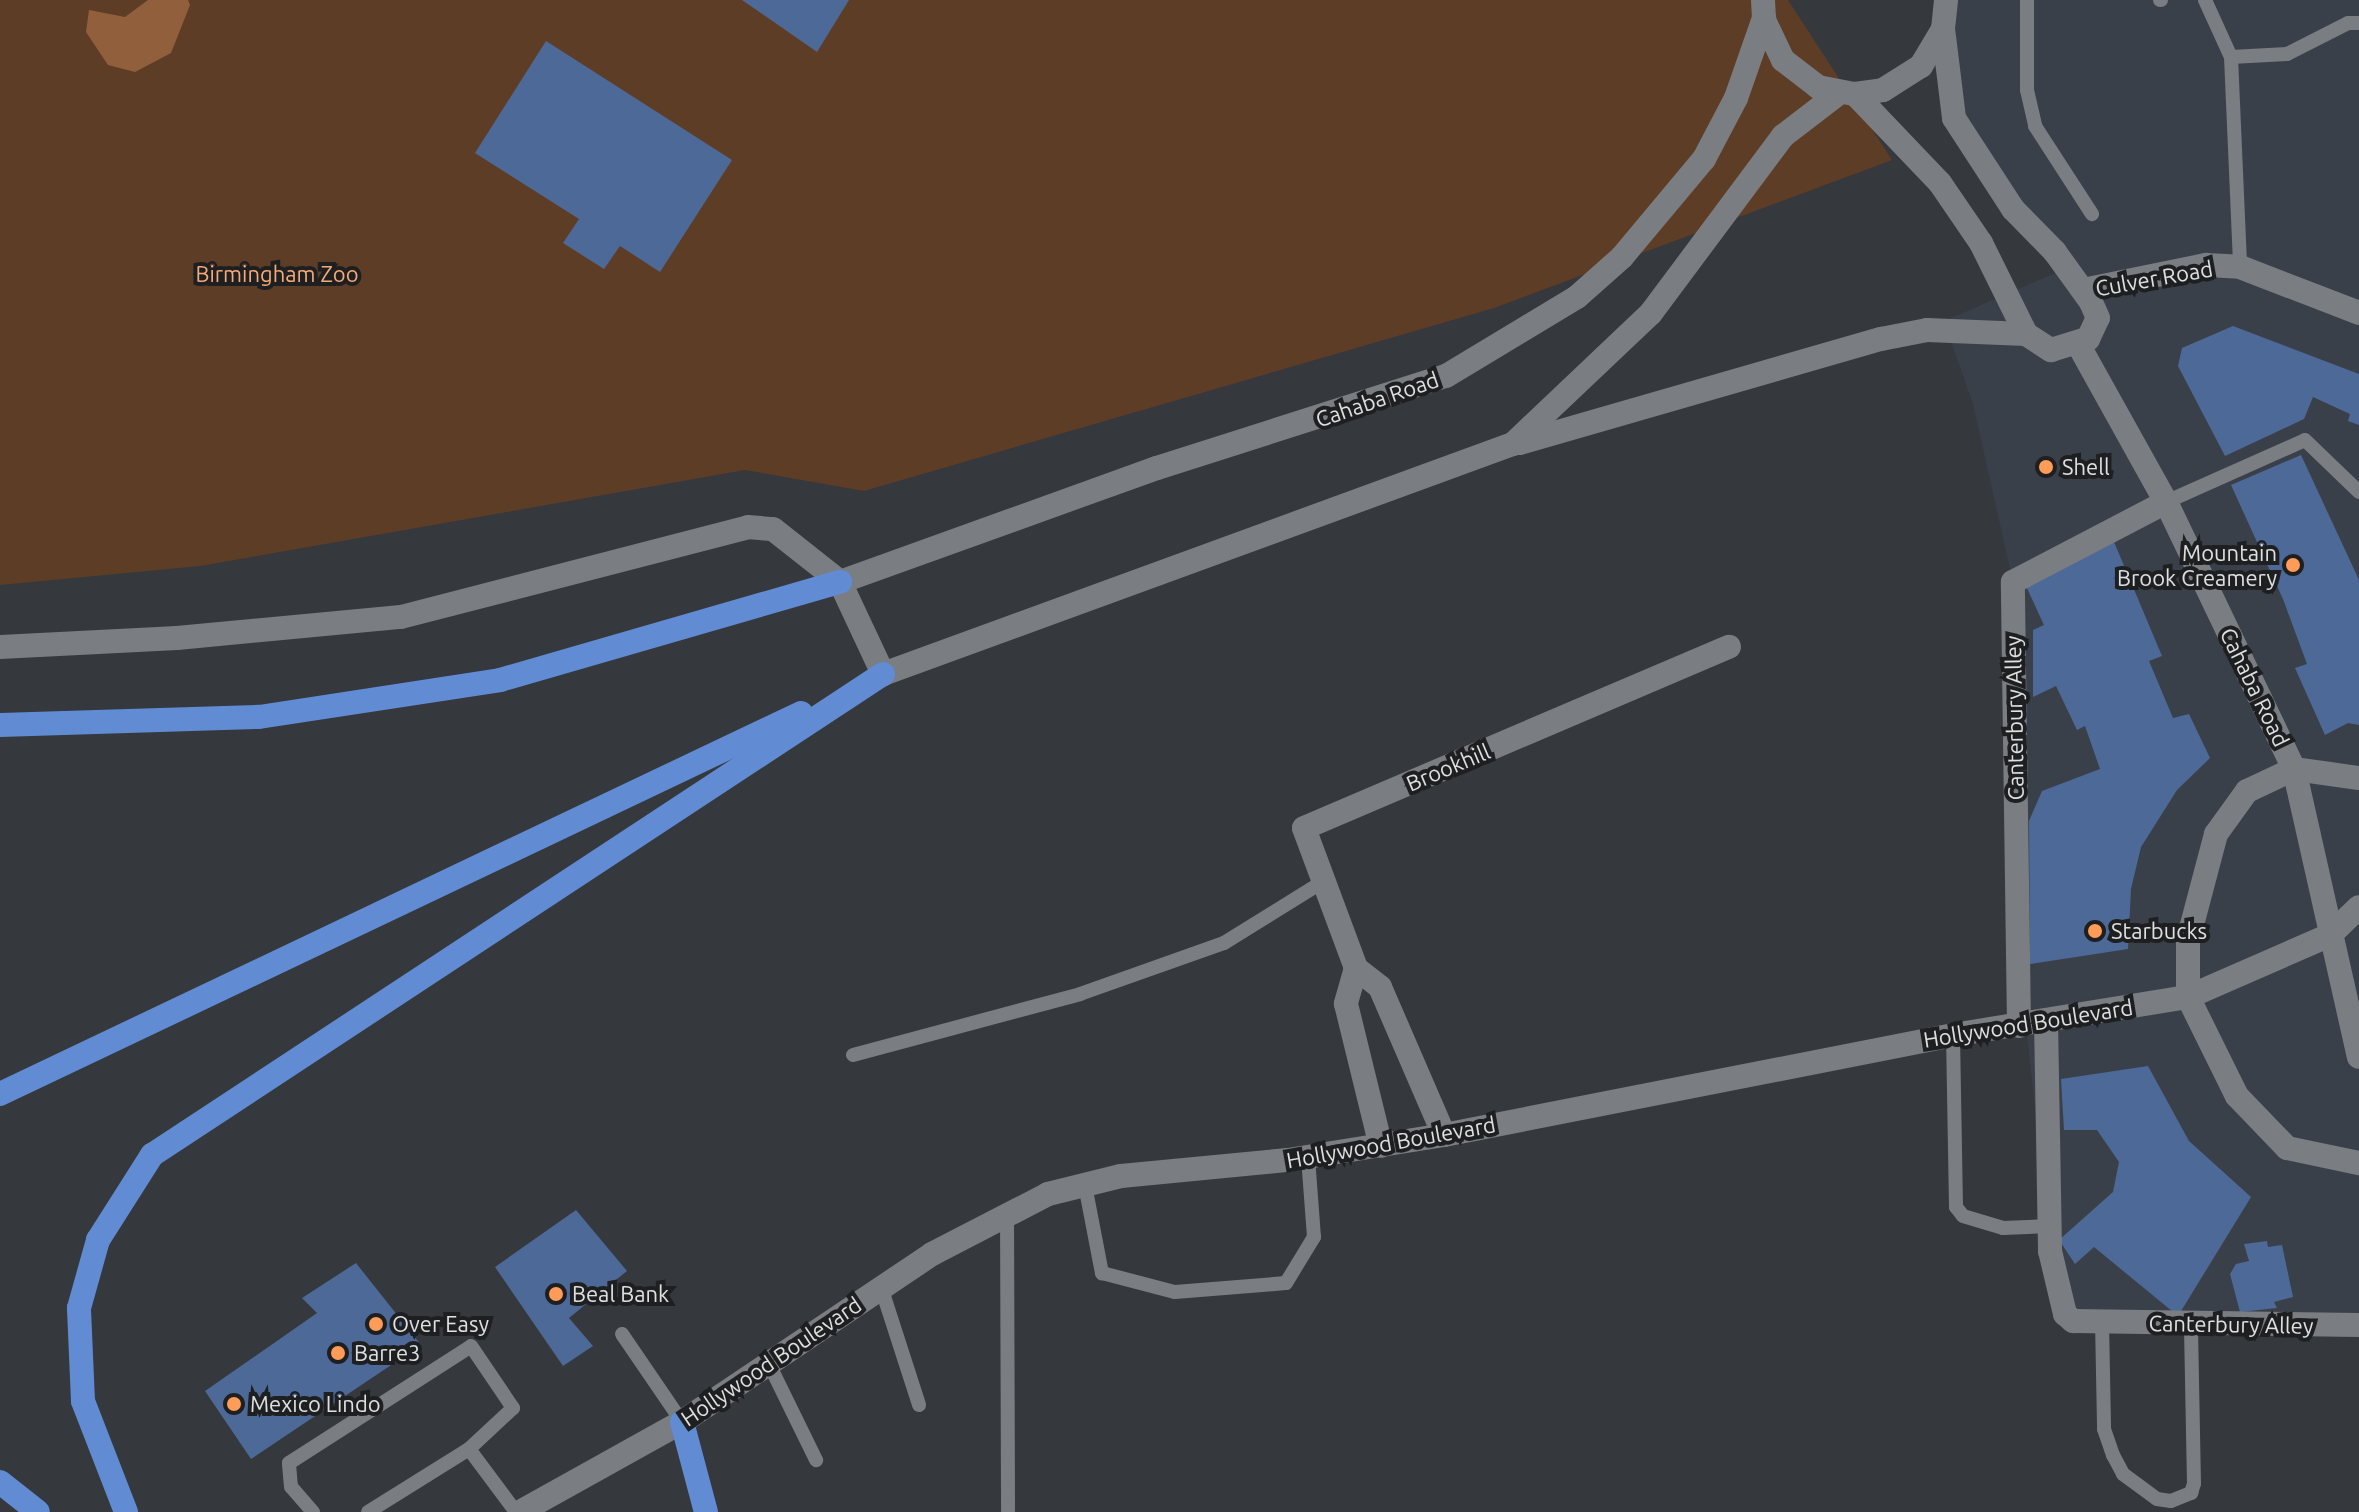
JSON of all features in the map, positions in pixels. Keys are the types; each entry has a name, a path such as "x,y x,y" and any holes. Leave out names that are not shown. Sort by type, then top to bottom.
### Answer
{"highway":[{"path":"0,725 259,717 500,680 840,582"},
{"path":"0,1094 883,674"},
{"path":"126,1512 83,1401 79,1308 98,1240 152,1155 883,674"},
{"path":"682,1422 706,1512"},
{"path":"0,1482 38,1512"}],"street":[{"path":"0,647 177,638 401,617 748,527 773,529 840,582 883,674 1513,444 1881,339 1927,330 2026,334 2051,350 2078,344 2096,329 2098,318 2083,290 2013,209 1954,118 1943,29 1946,0"},
{"name":"Cahaba Road","path":"1764,9 1783,60 1818,87 1847,94 1940,183 1981,243 2026,334"},
{"name":"Cahaba Road","path":"840,582 1157,468 1446,376 1564,305 1622,257 1704,159 1736,98 1764,9"},
{"path":"1513,444 1651,313 1783,136 1847,94 1903,81 1921,66 1943,29"},
{"name":"Culver Road","path":"2083,290 2206,265 2240,267 2359,313"},
{"name":"Cahaba Road","path":"2078,344 2166,502 2294,769 2359,1057"},
{"name":"Canterbury Alley","path":"2019,1026 2013,582 2166,502"},
{"name":"Brookhill","path":"1444,1135 1380,987 1356,968 1304,828 1729,647"},
{"path":"2359,778 2294,769 2247,791 2216,834 2188,940 2188,997 2237,1096 2287,1148 2359,1163"},
{"path":"2330,935 2359,907"},
{"name":"Hollywood Boulevard","path":"518,1512 682,1422 770,1366 881,1287 1007,1211 1085,1185 1121,1176 1308,1157 1381,1146 1953,1035 2188,997 2330,935"},
{"path":"1356,968 1346,1004 1381,1146"},
{"name":"Canterbury Alley","path":"2046,1020 2049,1226 2058,1296 2065,1314 2073,1321 2359,1325"}],"lane":[{"path":"2027,0 2027,90 2035,126 2092,214"},
{"path":"2205,0 2231,57 2240,267"},
{"path":"2231,57 2287,54 2348,23 2359,23"},
{"path":"2166,502 2305,440 2359,492"},
{"path":"853,1055 1080,994 1224,943 1324,881"},
{"path":"1953,1035 1956,1207 1963,1216 2003,1228 2049,1226"},
{"path":"1085,1185 1102,1273 1175,1292 1286,1283 1314,1237 1308,1157"},
{"path":"1007,1211 1008,1512"},
{"path":"881,1287 919,1405"},
{"path":"2102,1321 2104,1429 2113,1455 2123,1474 2157,1499 2171,1501 2191,1493 2194,1484 2191,1324"},
{"path":"622,1334 682,1422"},
{"path":"313,1512 291,1487 289,1463 471,1346 513,1408 469,1449 368,1512"},
{"path":"770,1366 816,1460"},
{"path":"469,1449 518,1512"}],"shaded area":[{"path":"148,0 188,0 190,5 171,53 135,72 108,65 86,32 89,10 125,17"},
{"path":"1955,0 2359,0 2359,1325 2073,1321 2050,1251 2026,1024 2013,582 1973,404 1944,321 2058,272 1958,111"}],"green space":[{"name":"Birmingham Zoo","path":"0,0 1788,0 1892,160 1494,308 864,491 745,470 200,566 0,585"}],"building":[{"path":"742,0 849,0 817,52"},
{"path":"546,41 732,160 660,272 620,246 604,269 563,243 579,219 475,153"},
{"path":"2233,326 2359,374 2359,425 2348,421 2350,414 2313,397 2304,419 2225,456 2178,366 2182,348"},
{"path":"2301,455 2359,580 2359,725 2348,723 2325,735 2295,668 2307,664 2283,599 2231,485"},
{"path":"2114,542 2162,656 2149,661 2173,718 2189,714 2210,758 2177,790 2141,847 2131,889 2128,949 2030,964 2029,821 2042,791 2100,769 2085,726 2077,730 2056,686 2033,697 2033,630 2044,625 2026,586"},
{"path":"2148,1066 2189,1141 2251,1197 2178,1316 2094,1247 2075,1264 2059,1240 2113,1192 2119,1162 2097,1130 2064,1130 2061,1079"},
{"name":"Beal Bank","path":"576,1210 627,1271 569,1318 593,1346 563,1366 495,1267"},
{"path":"2267,1241 2268,1247 2282,1245 2293,1297 2274,1302 2277,1308 2240,1312 2230,1274 2236,1264 2249,1261 2244,1244"},
{"path":"356,1263 421,1345 251,1459 205,1391 317,1313 302,1298"}],"place":[{"name":"Shell","path":"2046,467"},
{"name":"Mountain Brook Creamery","path":"2293,565"},
{"name":"Starbucks","path":"2095,931"},
{"name":"Beal Bank","path":"556,1294"},
{"name":"Over Easy","path":"376,1324"},
{"name":"Barre3","path":"338,1353"},
{"name":"Mexico Lindo","path":"234,1404"}]}
